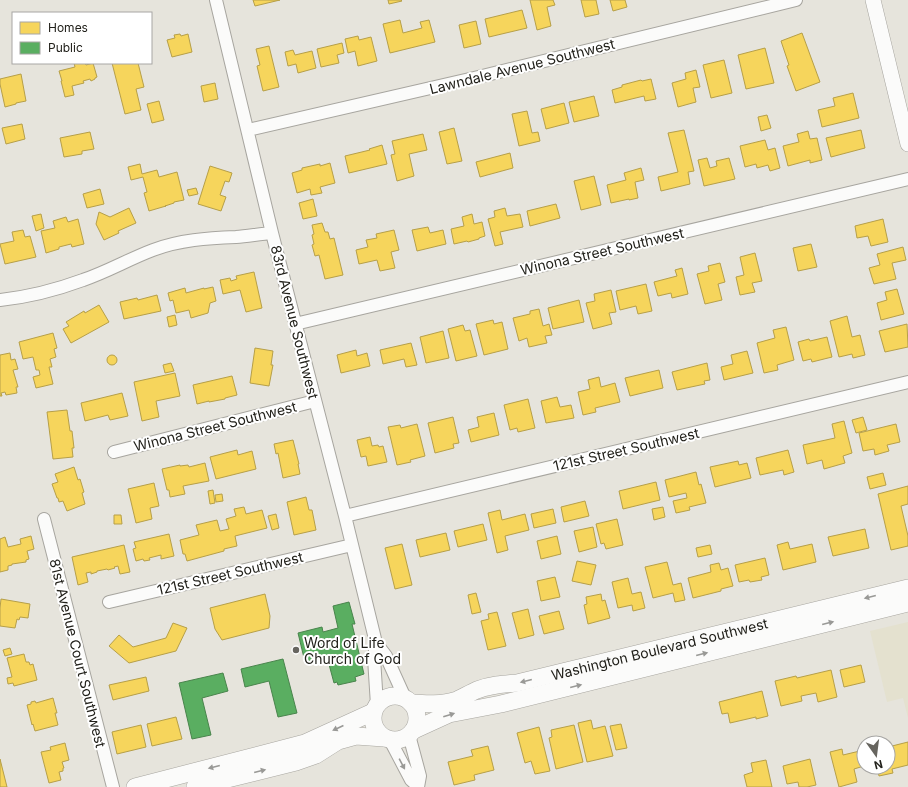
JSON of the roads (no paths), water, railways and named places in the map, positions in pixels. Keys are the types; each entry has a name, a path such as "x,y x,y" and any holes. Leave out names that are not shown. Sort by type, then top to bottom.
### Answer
{"main road":[{"name":"Washington Boulevard Southwest","path":"408,700 433,704 453,701 476,690 500,684 517,683 908,588"},
{"name":"Washington Boulevard Southwest","path":"412,733 449,714 501,704 908,603"},
{"path":"135,787 305,744 375,708 382,700 390,696 397,696 408,700 417,713 416,725 412,733 404,739 397,740 356,736 338,741 316,755 296,762 195,787"},
{"path":"375,708 372,719 374,726 378,733 387,739"}],"street":[{"name":"83rd Avenue Southwest","path":"216,0 272,233 376,643 374,658 375,708"},
{"name":"Lawndale Avenue Southwest","path":"248,130 474,78 796,0"},
{"path":"873,0 908,144"},
{"name":"Winona Street Southwest","path":"295,324 908,179"},
{"path":"0,300 60,288 84,280 153,250 185,242 218,237 272,233"},
{"name":"121st Street Southwest","path":"345,516 908,382"},
{"name":"Winona Street Southwest","path":"114,452 315,401"},
{"name":"81st Avenue Court Southwest","path":"44,519 113,787"},
{"name":"121st Street Southwest","path":"109,602 352,544"},
{"name":"83rd Avenue Southwest","path":"376,643 386,656 408,700"},
{"path":"387,739 411,780 418,786 420,776 412,733"}],"place":[{"name":"Word of Life Church of God","path":"296,650"}]}
